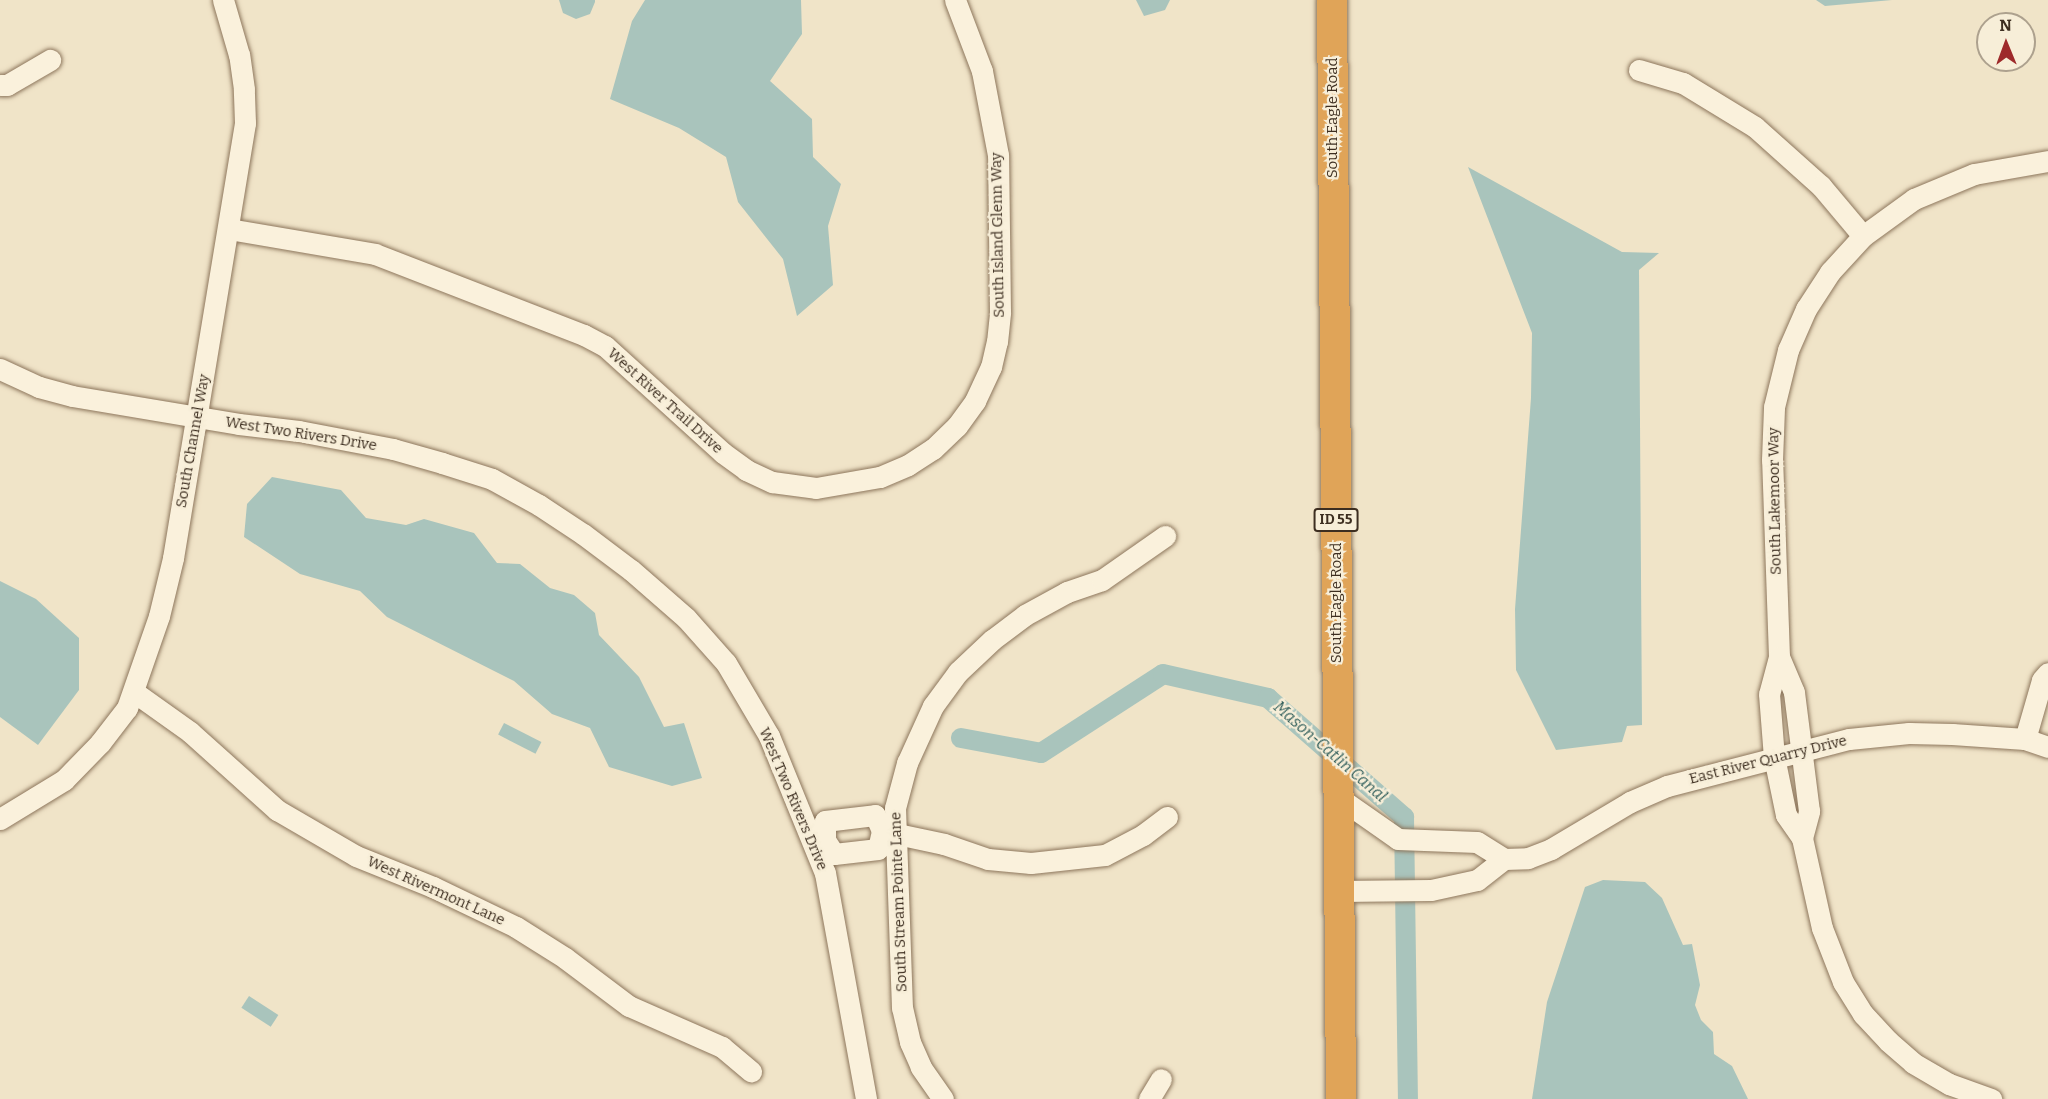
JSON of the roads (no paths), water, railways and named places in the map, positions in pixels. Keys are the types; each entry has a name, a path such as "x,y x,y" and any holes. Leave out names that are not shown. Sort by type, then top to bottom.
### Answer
{"highway":[{"name":"South Eagle Road","path":"1332,0 1341,1099"}],"street":[{"name":"South Channel Way","path":"0,819 64,780 100,743 127,708 159,616 173,558 245,123 244,89 238,55 223,0"},
{"name":"South Island Glenn Way","path":"955,0 982,71 998,155 1000,312 997,342 991,367"},
{"path":"0,85 7,85 50,60"},
{"path":"1639,70 1683,83 1755,127 1821,186 1863,236"},
{"name":"South Lakemoor Way","path":"1991,1099 1946,1091 1888,1041 1863,1014 1843,982 1822,928 1802,838 1786,815 1774,758 1769,694 1779,657 1772,436 1780,376 1788,350 1804,314 1830,272 1863,236 1914,200 1953,181 1995,168 2048,161"},
{"name":"West River Trail Drive","path":"229,229 375,254 584,335 605,346 723,453 746,470 772,482 816,488 880,477 908,465 933,449 957,426 975,401 991,367"},
{"name":"West Two Rivers Drive","path":"0,369 39,387 72,396 299,431 393,449 442,463 492,479 583,534 631,570 686,618 726,663 769,736 819,841 866,1099"},
{"name":"South Stream Pointe Lane","path":"943,1099 921,1067 910,1041 902,1008 889,832 907,762 933,706 958,672 992,640 1025,615 1067,592 1102,580 1165,536"},
{"name":"South Lakemoor Way","path":"1779,657 1794,692 1802,751 1809,811 1802,838"},
{"path":"2025,739 2042,680 2048,673"},
{"name":"West Rivermont Lane","path":"134,692 190,732 277,810 356,856 433,887 516,927 565,958 629,1006 722,1047 751,1071"},
{"name":"East River Quarry Drive","path":"1504,859 1528,858 1551,849 1630,802 1667,786 1848,739 1909,733 2025,739 2048,747"},
{"path":"1338,797 1398,839 1477,842 1504,859 1477,880 1431,890 1339,891"},
{"path":"889,832 878,849 834,854 819,841 825,821 875,815 889,832 944,844 988,859 1031,863 1068,861 1105,855 1143,835 1167,817"},
{"path":"1149,1099 1161,1079"}],"water":[{"path":"559,0 595,0 595,2 590,14 576,19 563,13"},
{"path":"645,0 801,0 802,34 770,81 812,119 813,157 841,184 828,226 833,285 797,316 783,259 738,202 726,157 679,128 610,99 632,21"},
{"path":"1136,0 1170,0 1165,10 1144,16"},
{"path":"1816,0 1892,0 1825,6"},
{"path":"1468,167 1622,252 1659,253 1639,270 1642,725 1627,726 1622,742 1556,750 1516,670 1515,609 1531,398 1532,333"},
{"path":"272,477 341,490 366,518 406,525 424,519 474,533 497,563 520,564 550,588 574,595 595,613 599,635 639,677 664,727 684,723 702,778 672,786 609,767 590,728 552,714 514,681 387,617 360,591 300,574 244,537 247,504"},
{"path":"0,581 36,599 79,638 79,690 38,745 0,717"},
{"path":"504,723 541,742 536,754 498,735"},
{"path":"1603,880 1645,882 1662,898 1683,945 1692,944 1700,985 1695,1005 1701,1020 1713,1032 1714,1054 1732,1066 1748,1099 1532,1099 1547,1002 1585,887"},
{"path":"249,996 278,1015 271,1027 241,1008"}],"waterway":[{"name":"Mason-Catlin Canal","path":"961,738 1041,753 1163,674 1268,698 1404,817 1408,1099"}]}
